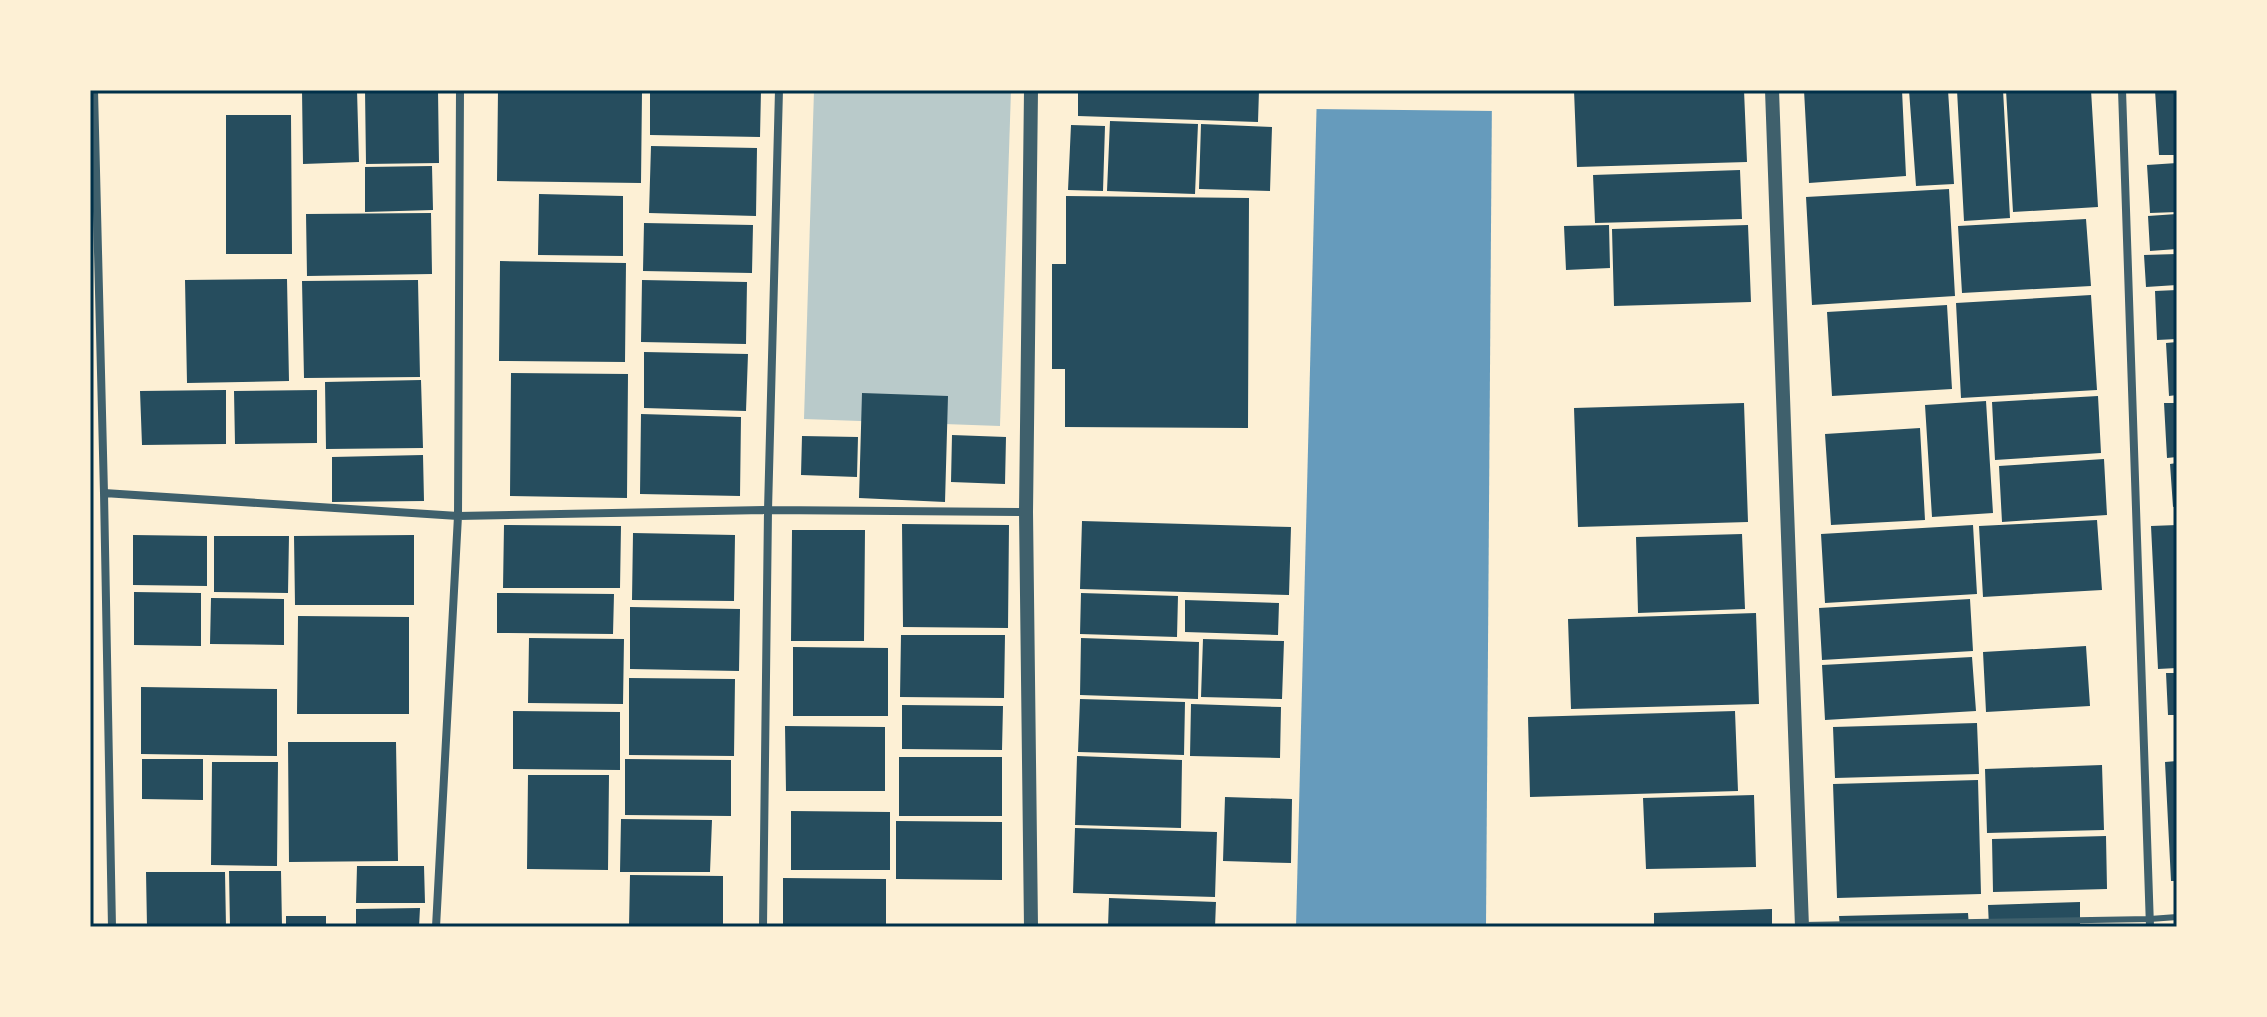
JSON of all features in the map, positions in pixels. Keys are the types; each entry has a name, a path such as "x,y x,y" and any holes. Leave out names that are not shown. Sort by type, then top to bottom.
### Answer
{"street":[{"path":"94,90 112,927"},
{"path":"436,927 458,516 460,90"},
{"path":"763,927 768,510 779,90"},
{"path":"1031,90 1026,512 1031,927"},
{"path":"1772,90 1802,926"},
{"path":"2122,90 2150,923"},
{"path":"104,493 458,516 768,510 1026,512"}],"lane":[{"path":"1802,926 2150,923 2177,917"}],"shaded area":[{"path":"814,90 1011,90 1000,426 804,419"}],"water":[{"path":"1317,90 1492,90 1486,927 1296,927"}],"pier":[{"path":"1313,90 1496,90 1495,111 1312,109"}],"building":[{"path":"302,90 357,90 359,162 303,164"},
{"path":"365,90 438,90 439,163 366,164"},
{"path":"498,90 642,91 641,183 497,181"},
{"path":"650,90 761,90 760,137 650,135"},
{"path":"1078,90 1259,90 1258,122 1078,116"},
{"path":"1574,90 1744,90 1747,162 1577,167"},
{"path":"1804,90 1902,90 1906,176 1809,183"},
{"path":"1909,90 1948,90 1954,184 1916,186"},
{"path":"1957,90 2003,90 2010,218 1964,221"},
{"path":"2006,90 2091,90 2098,207 2013,212"},
{"path":"2155,90 2177,90 2177,155 2159,155"},
{"path":"226,115 291,115 292,254 226,254"},
{"path":"1110,121 1198,124 1195,194 1107,191"},
{"path":"1201,124 1272,127 1270,191 1199,189"},
{"path":"1071,125 1105,126 1103,191 1068,190"},
{"path":"651,146 757,148 756,216 649,213"},
{"path":"2177,163 2177,212 2150,213 2147,165"},
{"path":"432,166 433,210 365,212 365,167"},
{"path":"1740,170 1742,219 1595,223 1593,175"},
{"path":"1949,189 1955,296 1812,305 1806,197"},
{"path":"539,194 623,196 623,256 538,255"},
{"path":"1066,196 1249,198 1248,428 1065,427 1065,369 1052,369 1052,264 1066,264"},
{"path":"431,213 432,274 307,276 306,214"},
{"path":"2177,214 2177,249 2150,251 2148,216"},
{"path":"2086,219 2091,286 1962,293 1958,226"},
{"path":"644,223 753,225 752,273 643,271"},
{"path":"1609,225 1610,268 1566,270 1564,226"},
{"path":"1748,225 1751,302 1614,306 1612,229"},
{"path":"2177,254 2177,285 2146,287 2144,255"},
{"path":"500,261 626,263 625,362 499,361"},
{"path":"287,279 289,381 187,383 185,280"},
{"path":"418,280 420,377 304,378 302,281"},
{"path":"642,280 747,282 746,344 641,342"},
{"path":"2177,290 2177,339 2157,340 2155,291"},
{"path":"2091,295 2097,390 1961,398 1956,303"},
{"path":"1947,305 1952,389 1832,396 1827,312"},
{"path":"2177,342 2177,395 2169,396 2166,343"},
{"path":"644,352 748,354 746,411 644,408"},
{"path":"511,373 628,374 627,498 510,496"},
{"path":"421,380 423,448 326,449 325,382"},
{"path":"226,390 226,444 142,445 140,391"},
{"path":"317,390 317,443 235,444 234,391"},
{"path":"862,393 948,396 945,502 859,498"},
{"path":"2098,396 2101,453 1995,460 1992,402"},
{"path":"1986,401 1993,513 1932,517 1925,405"},
{"path":"1744,403 1748,522 1578,527 1574,408"},
{"path":"2164,403 2177,403 2177,457 2167,458"},
{"path":"641,414 741,417 740,496 640,494"},
{"path":"1920,428 1925,520 1831,525 1825,434"},
{"path":"952,435 1006,437 1005,484 951,482"},
{"path":"802,436 858,437 857,477 801,475"},
{"path":"423,455 424,501 332,502 332,457"},
{"path":"2104,459 2107,515 2002,522 1999,466"},
{"path":"2177,463 2177,506 2173,507 2170,464"},
{"path":"2097,520 2102,590 1983,597 1979,526"},
{"path":"1082,521 1291,527 1289,595 1080,589"},
{"path":"902,524 1009,525 1008,628 903,627"},
{"path":"504,525 621,526 620,588 503,588"},
{"path":"1973,525 1977,594 1825,603 1821,534"},
{"path":"2177,525 2177,668 2158,669 2151,526"},
{"path":"792,530 865,530 864,641 791,641"},
{"path":"633,533 735,535 734,601 632,600"},
{"path":"1742,534 1745,609 1638,613 1636,537"},
{"path":"133,535 207,536 207,586 133,585"},
{"path":"414,535 414,605 295,605 294,536"},
{"path":"214,536 289,536 288,593 214,592"},
{"path":"134,592 201,593 201,646 134,645"},
{"path":"497,593 614,594 613,634 497,633"},
{"path":"1081,593 1178,596 1177,637 1080,634"},
{"path":"211,598 284,599 284,645 210,644"},
{"path":"1970,599 1973,651 1822,660 1819,608"},
{"path":"1185,600 1279,603 1278,635 1185,632"},
{"path":"630,607 740,609 739,671 630,669"},
{"path":"1756,613 1759,704 1571,709 1568,619"},
{"path":"298,616 409,617 409,714 297,714"},
{"path":"901,635 1005,635 1004,698 900,697"},
{"path":"529,638 624,639 623,704 528,703"},
{"path":"1081,638 1199,642 1198,699 1080,695"},
{"path":"1203,639 1284,641 1282,699 1201,697"},
{"path":"2086,646 2090,706 1986,712 1983,652"},
{"path":"793,647 888,648 888,716 793,716"},
{"path":"1972,657 1976,711 1825,720 1822,665"},
{"path":"2166,673 2177,673 2177,715 2168,715"},
{"path":"629,678 735,679 734,756 629,755"},
{"path":"141,687 277,689 277,756 141,754"},
{"path":"1080,699 1185,702 1184,755 1078,752"},
{"path":"1191,704 1281,707 1280,758 1190,756"},
{"path":"902,705 1003,706 1002,750 902,749"},
{"path":"513,711 620,712 620,770 513,769"},
{"path":"1735,711 1738,791 1530,797 1528,717"},
{"path":"1977,723 1979,774 1835,778 1833,727"},
{"path":"785,726 885,727 885,791 786,791"},
{"path":"288,742 396,742 398,861 289,862"},
{"path":"1077,756 1182,760 1181,828 1075,825"},
{"path":"899,757 1002,757 1002,816 899,816"},
{"path":"142,759 203,759 203,800 142,799"},
{"path":"625,759 731,760 731,816 625,815"},
{"path":"2177,761 2177,881 2171,881 2165,762"},
{"path":"212,762 278,762 277,866 211,865"},
{"path":"2102,765 2104,830 1987,833 1985,769"},
{"path":"528,775 609,775 608,870 527,869"},
{"path":"1978,780 1981,894 1837,898 1833,784"},
{"path":"1754,795 1756,867 1646,869 1643,798"},
{"path":"1225,797 1292,799 1291,863 1223,861"},
{"path":"791,811 890,812 890,870 791,870"},
{"path":"621,819 712,820 710,872 620,872"},
{"path":"896,821 1002,822 1002,880 896,879"},
{"path":"1075,828 1217,832 1215,897 1073,893"},
{"path":"2106,836 2107,889 1993,892 1992,839"},
{"path":"357,866 424,866 425,903 356,903"},
{"path":"229,871 281,871 282,927 230,927"},
{"path":"146,872 225,872 226,927 147,927"},
{"path":"630,875 723,876 723,927 629,927"},
{"path":"783,878 886,879 886,925 783,924"},
{"path":"1109,898 1216,902 1215,927 1108,927"},
{"path":"2080,902 2080,927 1989,927 1988,905"},
{"path":"420,908 419,927 356,927 356,909"},
{"path":"1772,909 1772,927 1654,927 1654,913"},
{"path":"1968,913 1969,927 1840,927 1839,916"},
{"path":"286,916 326,916 326,927 286,927"}]}
